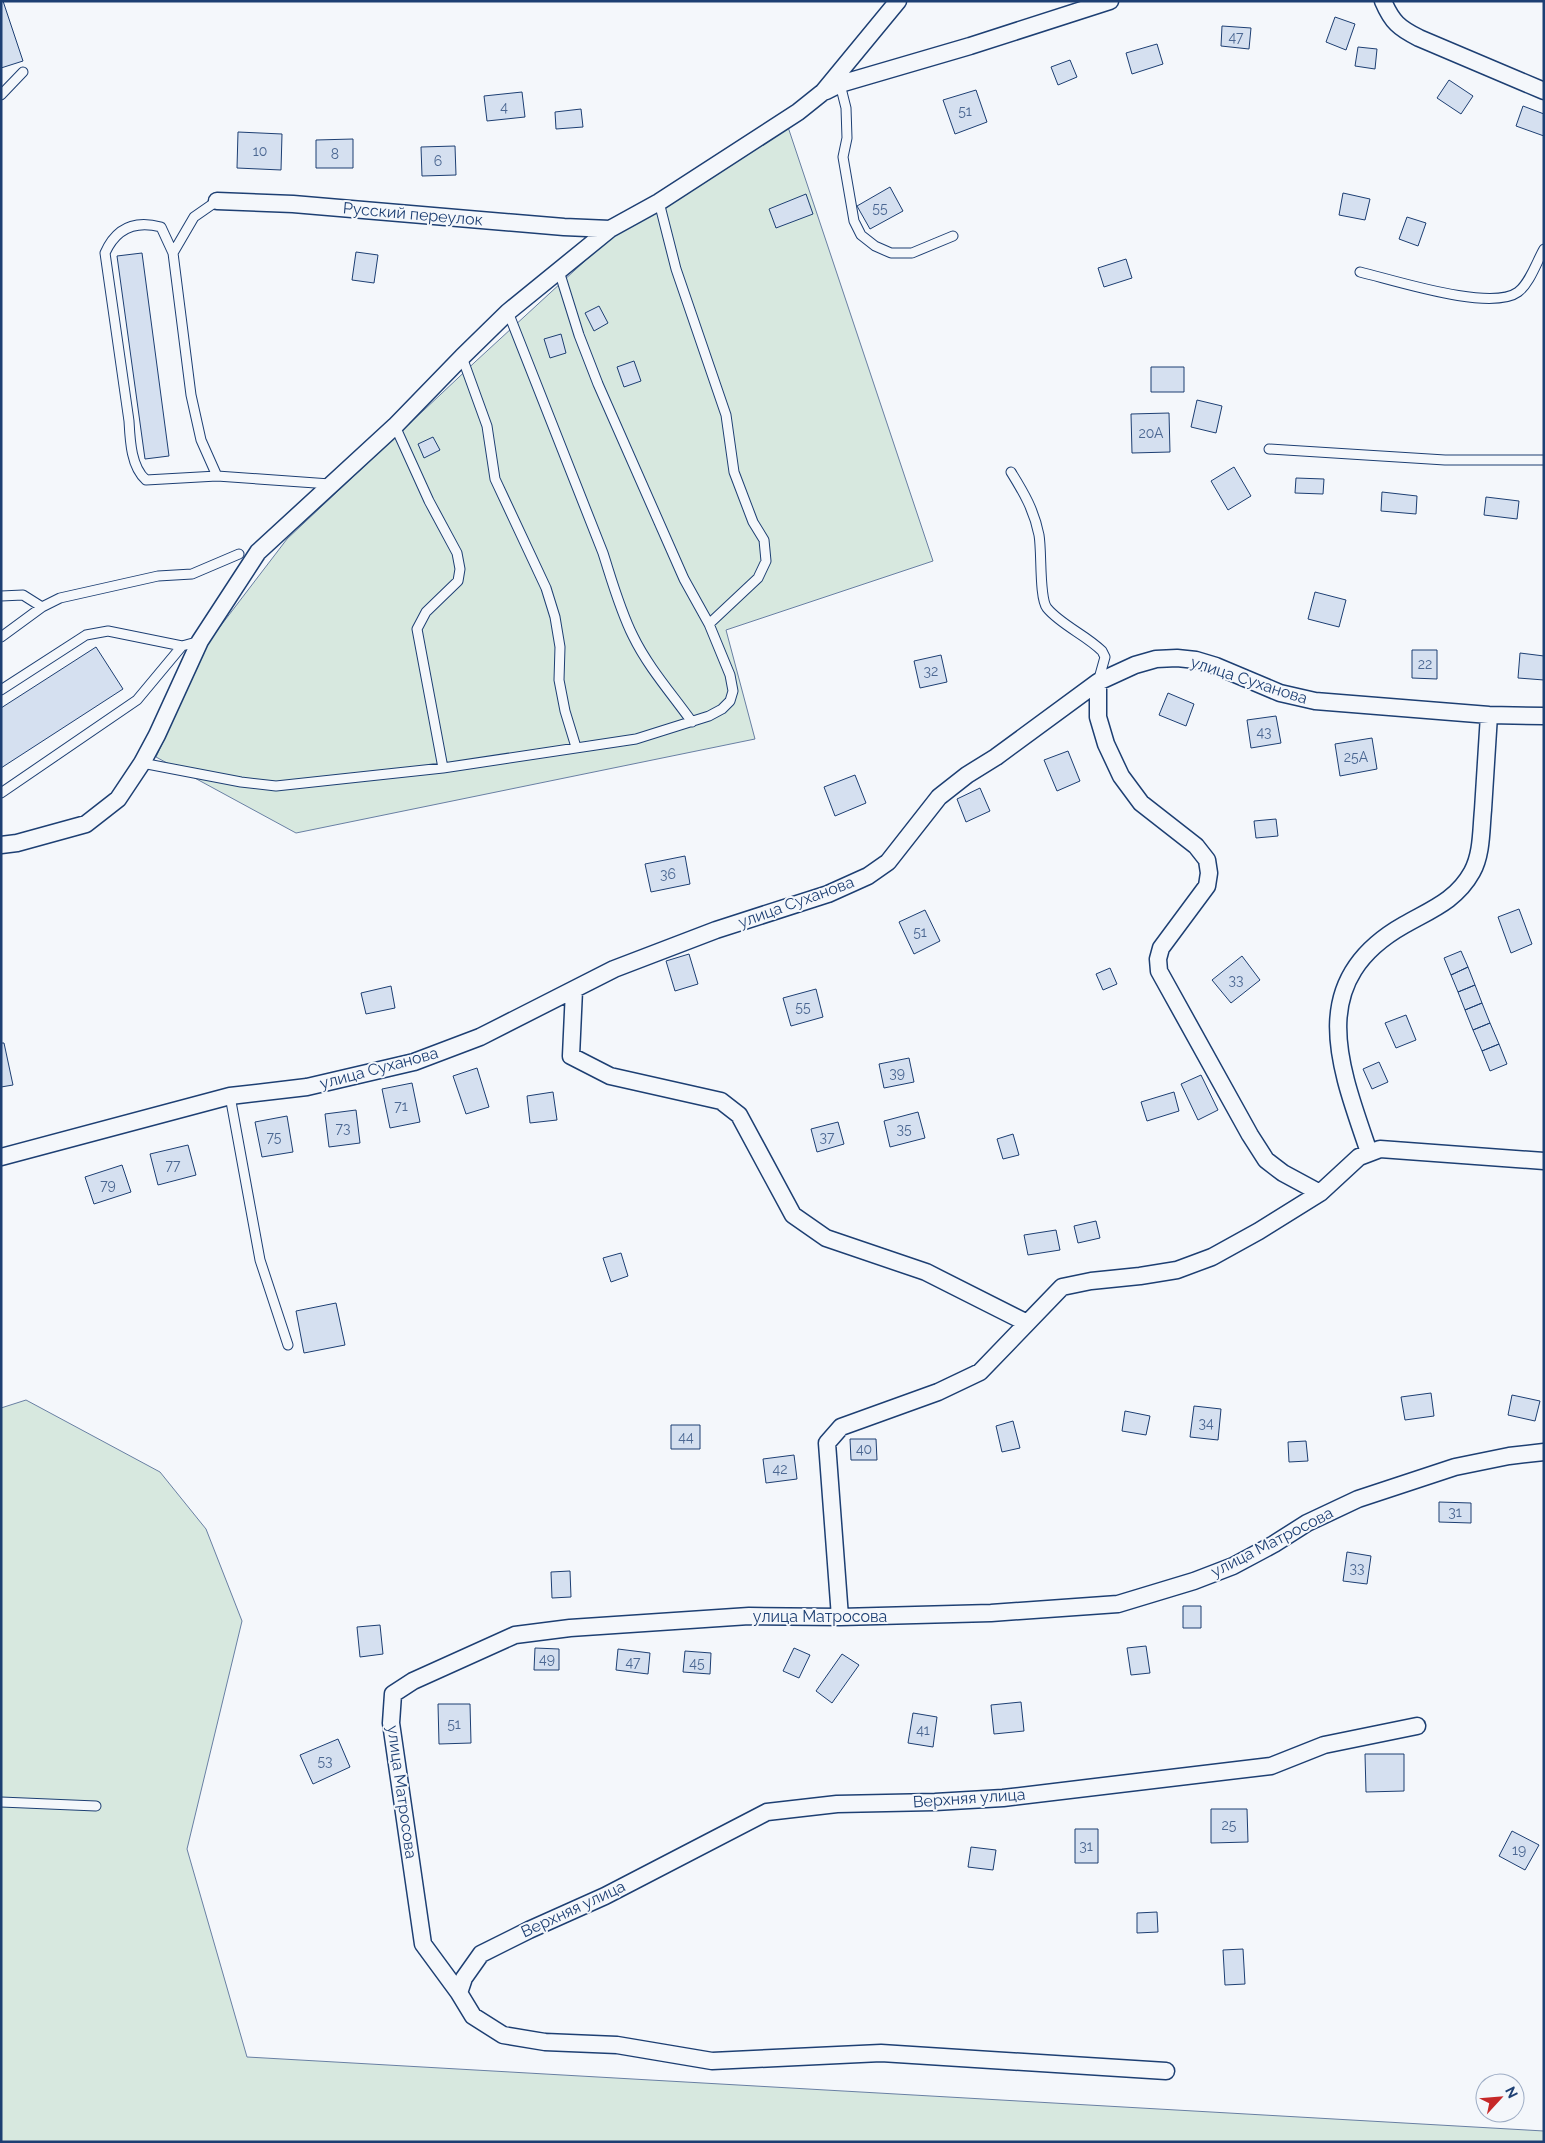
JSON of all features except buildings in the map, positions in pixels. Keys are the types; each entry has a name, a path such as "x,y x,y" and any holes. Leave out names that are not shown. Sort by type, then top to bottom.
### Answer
{"street":[{"path":"1,845 18,843 86,824 118,799 142,763 200,641 258,552 395,426 508,312 610,229 659,202 798,112 823,92 898,1"},
{"path":"823,92 840,84 970,46 1110,1"},
{"path":"1382,1 1389,16 1401,28 1419,38 1544,91"},
{"name":"Русский переулок","path":"217,201 293,204 564,227 610,229"},
{"name":"улица Суханова","path":"1,1157 230,1096 307,1087 414,1062 480,1037 614,969 716,930 828,894 868,876 888,862 939,797 967,775 996,757 1098,682 1135,665 1156,658 1177,658 1216,666 1296,698 1489,715 1544,716"},
{"path":"1098,682 1098,717 1106,744 1121,776 1141,803 1196,846 1206,860 1209,873 1207,886 1161,948 1158,959 1159,971 1250,1135 1266,1160 1283,1173 1320,1193"},
{"path":"1368,1152 1348,1092 1340,1057 1338,1026 1341,998 1351,974 1363,956 1383,938 1447,902 1460,889 1471,873 1477,859 1481,837 1489,715"},
{"path":"574,990 571,1056 610,1076 721,1101 739,1114 793,1215 826,1238 926,1272 1027,1323"},
{"path":"840,1617 828,1443 841,1427 938,1392 980,1372 1062,1287 1091,1281 1177,1270 1203,1260 1259,1231 1320,1193 1359,1157 1368,1152 1380,1149 1544,1161"},
{"name":"улица Матросова","path":"459,1993 423,1944 391,1724 393,1694 413,1681 516,1636 570,1628 749,1616 840,1617 991,1613 1118,1604 1194,1581 1233,1566 1274,1544 1307,1523 1358,1498 1455,1467 1509,1456 1544,1452"},
{"name":"Верхняя улица","path":"459,1993 464,1978 481,1954 605,1896 767,1812 836,1804 935,1802 1003,1798 1270,1766 1324,1745 1417,1726"},
{"path":"459,1993 474,2016 503,2035 545,2042 617,2045 712,2061 881,2053 1166,2071"}],"lane":[{"path":"1,95 23,72"},
{"path":"840,84 846,108 847,138 843,157 854,221 861,235 875,246 891,253 919,251 953,236"},
{"path":"173,253 194,217 217,201"},
{"path":"659,202 676,269 726,416 734,472 753,522 764,540 766,561 758,578 709,624"},
{"path":"217,476 201,440 191,394 173,253 161,228 153,225 134,225 122,231 110,243 105,253 129,421 130,440 136,468 140,475 146,480 217,476 333,484"},
{"path":"1360,272 1465,297 1486,300 1500,298 1519,291 1544,249"},
{"path":"142,763 241,782 276,786 443,768 636,739 692,722 722,709 730,701 733,690 730,675 709,624 684,579 598,384 579,334 559,271"},
{"path":"508,312 603,553 616,594 633,636 692,722"},
{"path":"462,357 487,426 495,479 546,588 560,648 560,680 565,711 576,747"},
{"path":"395,426 429,501 457,553 460,569 458,580 426,612 417,630 443,768"},
{"path":"1269,449 1446,460 1544,460"},
{"path":"1011,472 1030,503 1039,535 1042,562 1042,590 1046,607 1102,651 1105,657 1098,682"},
{"path":"1,637 42,607 60,598 158,576 192,574 239,554"},
{"path":"1,596 23,595 42,607"},
{"path":"1,690 86,635 108,631 182,646 200,641"},
{"path":"1,793 137,700 182,646"},
{"path":"230,1096 260,1260 288,1345"},
{"path":"1,1802 96,1806"}],"shaded area":[{"path":"787,124 933,561 726,630 755,739 296,833 156,757 209,641 287,539 612,236"},
{"path":"26,1400 160,1472 206,1529 242,1621 187,1849 247,2057 1544,2131 1544,2142 1,2142 1,1408"}]}
